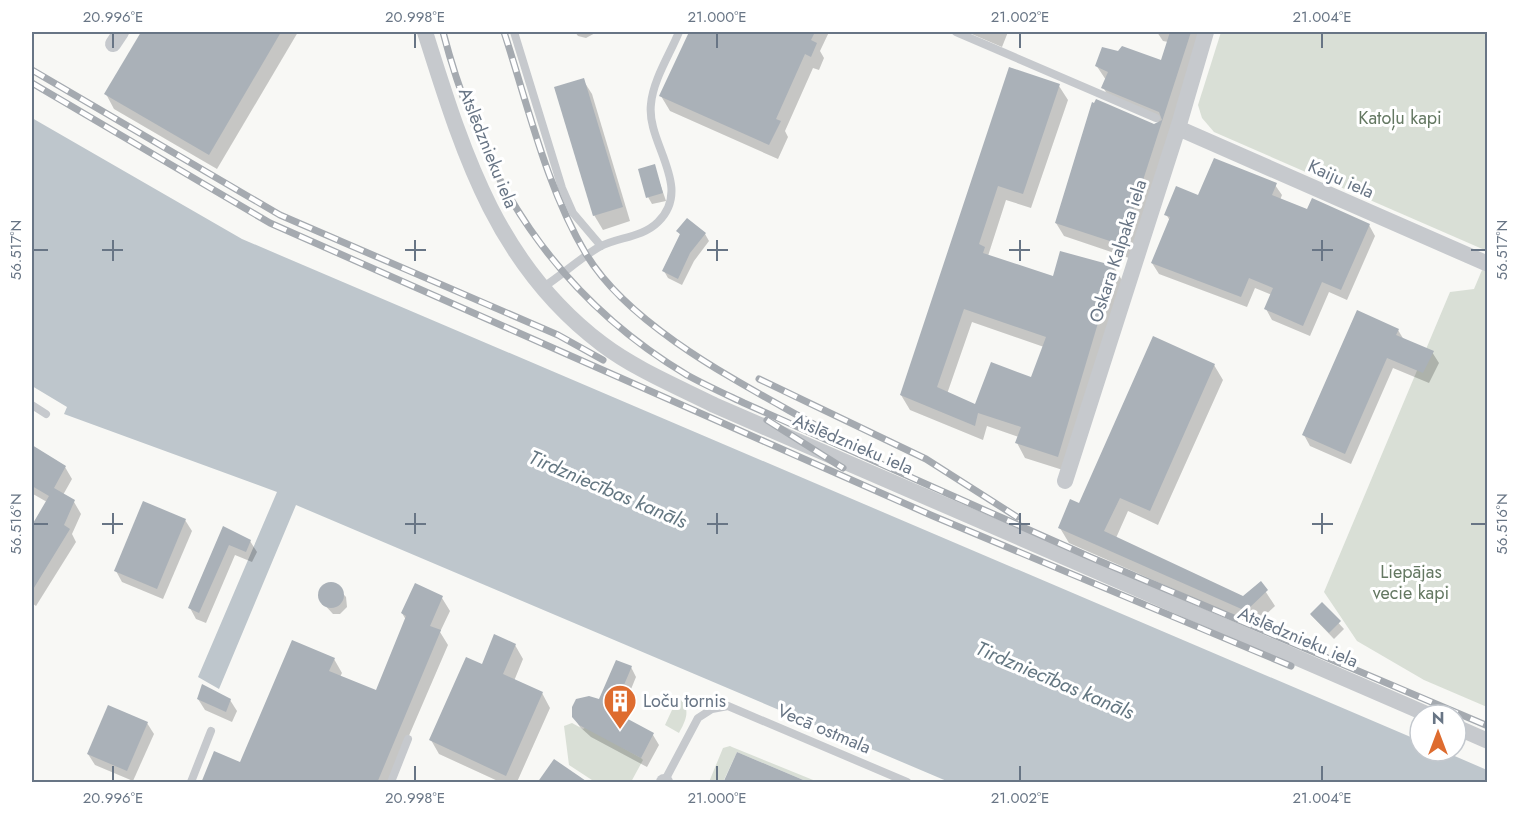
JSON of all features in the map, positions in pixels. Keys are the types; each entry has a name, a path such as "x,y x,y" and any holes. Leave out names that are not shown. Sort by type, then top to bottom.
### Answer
{"street":[{"name":"Atslēdznieku iela","path":"425,32 471,169 502,233 542,288 570,317 603,345 714,405 1408,706"},
{"name":"Oskara Kalpaka iela","path":"1065,481 1178,128 1206,32"},
{"name":"Kaiju iela","path":"1178,128 1488,264"},
{"path":"1468,732 1488,741"}],"lane":[{"path":"514,32 562,188 573,213 601,246"},
{"path":"542,288 601,246 642,232 658,222 667,209 672,190 667,164 651,120 651,105 679,32"},
{"path":"956,32 1156,118"},
{"path":"32,405 46,414"},
{"name":"Vecā ostmala","path":"665,782 698,718 712,709 728,706 907,783"},
{"path":"191,783 211,732"},
{"path":"391,783 408,739"}],"green space":[{"name":"Katoļu kapi","path":"1221,32 1487,32 1487,251 1214,132 1202,118 1198,105"},
{"name":"Liepājas vecie kapi","path":"1482,270 1487,272 1487,707 1424,680 1357,641 1324,592 1450,292 1474,289"},
{"path":"678,697 686,710 679,733 665,725"},
{"path":"572,723 583,729 586,727 643,760 631,782 595,782 569,765 564,726"},
{"path":"730,746 818,782 808,782 737,752 723,782 709,782 723,748"}],"water":[{"name":"Tirdzniecības kanāls","path":"32,118 242,239 1408,736 1408,763 1468,762 1487,770 1487,782 949,782 296,505 219,689 198,677 277,492 64,414 67,407 32,386"}],"building":[{"path":"141,32 281,32 209,155 104,94"},
{"path":"689,32 815,32 811,40 817,43 811,57 805,54 776,119 781,121 769,145 659,96"},
{"path":"1170,32 1191,32 1122,245 1055,223 1092,102 1094,103 1096,99 1154,124 1162,120 1159,112 1101,88 1108,72 1095,66 1102,47 1118,51 1122,46 1161,60"},
{"path":"1009,67 1060,84 1023,194 998,186 979,244 985,247 983,253 1053,276 1060,251 1115,266 1058,457 1015,443 1021,427 978,413 975,426 900,395","holes":["964,309 1046,337 1031,377 991,362 975,404 937,387"]},
{"path":"584,78 623,207 593,216 554,87"},
{"path":"1214,158 1277,183 1272,195 1307,209 1312,198 1370,224 1341,290 1322,282 1303,326 1264,309 1273,288 1249,278 1241,297 1151,263 1170,217 1164,215 1176,186 1198,195"},
{"path":"655,164 663,193 646,198 638,169"},
{"path":"687,218 706,233 690,253 678,279 662,271 680,234 676,231"},
{"path":"1357,310 1399,329 1396,335 1434,351 1423,373 1387,358 1345,454 1302,435"},
{"path":"1153,336 1215,364 1150,511 1120,498 1104,531 1243,596 1261,581 1268,590 1246,611 1058,528 1070,499 1079,503"},
{"path":"32,445 66,466 54,488 75,500 64,525 70,529 32,591 32,525 49,496 32,486"},
{"path":"143,501 186,519 157,589 114,571"},
{"path":"223,526 251,540 246,552 229,545 199,613 188,608"},
{"path":"331,582 340,586 344,595 340,604 331,608 322,604 318,595 322,586"},
{"path":"415,583 443,596 430,626 441,630 377,783 201,783 214,751 240,762 292,640 335,658 329,671 376,690 406,616 401,613"},
{"path":"1322,602 1341,621 1329,633 1310,614"},
{"path":"494,634 516,644 503,674 543,692 506,776 429,740 466,657 482,664"},
{"name":"Loču tornis","path":"616,660 632,666 613,711 654,733 641,758 579,725 572,717 572,707 576,699 589,696 599,699"},
{"path":"202,684 231,699 226,712 197,699"},
{"path":"108,705 148,722 127,771 87,754"},
{"path":"737,752 808,782 808,783 723,783"},
{"path":"554,759 589,783 537,783"}],"railway":[{"path":"443,32 459,85 479,136 502,184 530,229 562,270 599,309 640,344 687,375 744,403 1090,557 1488,726"},
{"path":"504,32 539,145 560,201 586,254 606,282 632,307 693,354 822,429"},
{"path":"32,70 280,215 558,335 603,360"},
{"path":"32,83 270,223 933,516 1291,666"},
{"path":"759,379 926,459 1017,517"},
{"path":"767,420 843,468"}],"place":[{"name":"Loču tornis","path":"620,730"}]}
